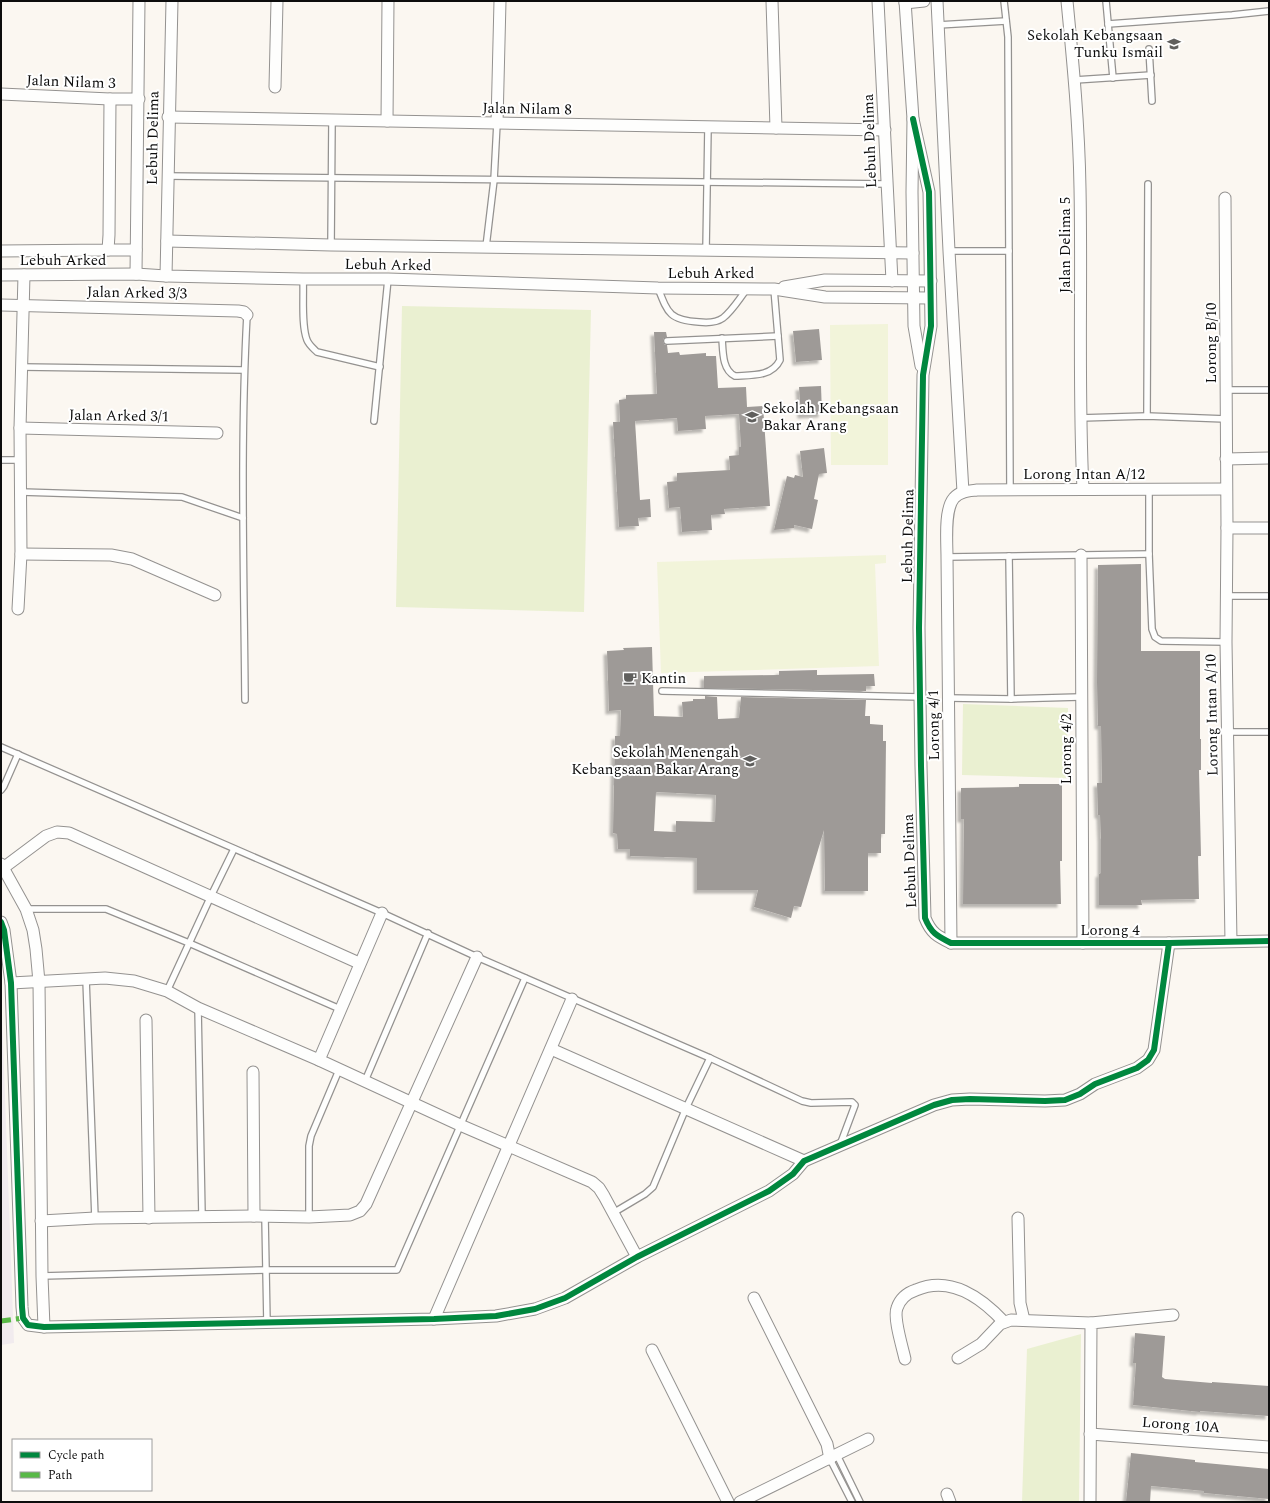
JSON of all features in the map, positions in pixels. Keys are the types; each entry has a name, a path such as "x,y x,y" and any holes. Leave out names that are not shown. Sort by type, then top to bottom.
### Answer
{"street":[{"path":"136,274 139,1"},
{"name":"Lebuh Delima","path":"166,276 168,117 172,1"},
{"path":"275,87 277,1"},
{"path":"387,121 388,1"},
{"path":"497,123 500,1"},
{"path":"772,1 776,128"},
{"name":"Lebuh Delima","path":"878,1 892,281"},
{"path":"905,2 924,1"},
{"path":"937,1 949,251 963,492"},
{"name":"Jalan Delima 5","path":"1066,1 1075,80 1079,136 1080,418 1082,489"},
{"name":"Lebuh Delima","path":"905,2 913,119 912,192 914,326 923,375"},
{"name":"Jalan Nilam 3","path":"1,94 139,99"},
{"path":"108,250 110,99"},
{"name":"Jalan Nilam 8","path":"168,117 885,130"},
{"name":"Lebuh Delima","path":"913,119 929,192 931,281 931,326 923,375 919,628 925,918 930,930 951,943"},
{"name":"Lorong B/10","path":"1225,198 1226,489"},
{"name":"Lebuh Arked","path":"167,241 331,245 913,253"},
{"path":"1,251 136,250"},
{"name":"Lebuh Arked","path":"1,275 136,274 303,279 388,279 658,288 747,288 774,289 825,297 930,298"},
{"path":"18,609 21,554 20,428 24,275"},
{"name":"Lebuh Arked","path":"774,289 825,280 931,281"},
{"name":"Jalan Arked 3/3","path":"1,305 238,311 244,312 247,315"},
{"name":"Jalan Arked 3/1","path":"20,428 217,433"},
{"path":"1226,459 1269,458"},
{"name":"Lorong Intan A/12","path":"963,492 1010,489 1226,489"},
{"name":"Lorong Intan A/10","path":"1226,489 1226,642 1231,941"},
{"name":"Lorong 4/1","path":"951,943 947,557 949,507 954,498 963,492"},
{"path":"1227,528 1269,528"},
{"path":"21,554 111,555 132,559 214,595"},
{"name":"Lorong 4/2","path":"1081,555 1080,697 1082,943"},
{"path":"44,1327 41,1221 39,982 36,949 33,930 26,909 2,866 46,836 57,832 69,833 359,963"},
{"path":"319,1060 359,963 382,913"},
{"path":"1,922 4,930 11,982 23,1318 28,1325 44,1327 434,1320 496,1316 535,1308 565,1298 637,1257 769,1191 793,1174 804,1161 934,1105 952,1100 970,1099 1065,1100 1080,1094 1095,1084 1137,1068 1148,1060 1154,1050 1169,943"},
{"name":"Lorong 4","path":"951,943 1169,943 1269,941"},
{"path":"41,1221 96,1218 202,1216 309,1217 350,1215 360,1211 366,1204 477,957"},
{"path":"11,982 105,978 134,981 168,991 198,1008 319,1060 460,1125 592,1182 599,1188 637,1257"},
{"path":"434,1320 572,999"},
{"path":"146,1020 149,1218"},
{"path":"550,1049 804,1161"},
{"path":"253,1072 254,1216"},
{"path":"1018,1218 1020,1303 1024,1320"},
{"path":"905,1359 897,1323 896,1310 902,1298 924,1286 951,1286 968,1292 994,1312 1004,1322"},
{"path":"754,1298 834,1457"},
{"path":"958,1358 981,1344 1000,1324 1011,1320 1091,1323 1173,1315"},
{"path":"1090,1502 1091,1323"},
{"path":"652,1350 728,1502"},
{"name":"Lorong 10A","path":"1090,1434 1269,1447"},
{"path":"740,1502 868,1439"}],"lane":[{"path":"1004,1 1008,45 1010,489"},
{"path":"1106,1 1113,78"},
{"path":"1108,24 1225,16 1269,11"},
{"path":"938,25 1006,21"},
{"path":"1149,49 1152,101"},
{"path":"1075,80 1150,75"},
{"path":"331,245 332,120"},
{"path":"486,247 494,180 497,123"},
{"path":"706,250 708,127"},
{"path":"167,176 886,184"},
{"path":"1147,416 1148,184"},
{"path":"949,251 1009,251"},
{"path":"303,279 306,339 310,347 317,352 380,367"},
{"path":"374,420 388,279"},
{"path":"658,288 666,308 674,316 682,321 710,323 721,320 730,312 747,288"},
{"path":"722,338 725,366 730,374 735,376 768,373 777,367 780,360 774,289"},
{"path":"245,700 243,518 244,370 247,315"},
{"path":"667,341 778,336"},
{"path":"22,367 244,370"},
{"path":"1226,390 1269,390"},
{"path":"1080,418 1147,416 1226,418"},
{"path":"1,460 21,460"},
{"path":"1149,489 1149,554 1152,629 1155,637 1161,641 1226,642"},
{"path":"21,492 182,497 243,518"},
{"path":"947,557 1149,554"},
{"path":"1009,556 1010,699"},
{"path":"1226,596 1269,596"},
{"path":"662,692 920,697"},
{"path":"949,698 1010,699 1080,697"},
{"path":"1227,732 1269,732"},
{"path":"1,747 428,933 477,957 710,1058 802,1101 811,1103 852,1102 855,1105 840,1146"},
{"path":"1,790 18,754"},
{"path":"168,991 234,849"},
{"path":"26,909 106,909 189,943 340,1009"},
{"path":"366,1081 428,933"},
{"path":"42,1276 266,1270 397,1270 525,978"},
{"path":"86,980 96,1218"},
{"path":"198,1008 202,1216"},
{"path":"613,1213 645,1194 653,1187 686,1108 710,1058"},
{"path":"309,1217 309,1146 311,1136 339,1070"},
{"path":"265,1217 267,1323"},
{"path":"834,1457 852,1502"},
{"path":"834,1457 860,1502"}],"shaded area":[{"path":"1,986 14,1343 1,1345"}],"green space":[{"path":"402,306 591,310 584,612 396,607"},
{"path":"888,324 888,465 831,465 830,325"},
{"path":"886,555 886,563 875,564 879,666 661,673 657,562"},
{"path":"963,704 1068,708 1066,778 962,775"},
{"path":"1081,1334 1079,1502 1022,1502 1027,1349"}],"building":[{"path":"819,329 822,360 796,362 793,331"},
{"path":"654,332 666,332 667,337 663,339 663,342 667,345 668,353 679,352 680,355 706,353 706,356 716,356 718,388 746,387 747,407 763,406 770,506 724,509 725,514 711,515 712,530 682,532 680,507 669,508 667,482 677,481 677,473 730,470 729,456 739,455 739,447 741,447 739,414 705,416 706,429 678,431 677,418 635,421 640,500 650,499 651,517 638,518 639,526 619,527 613,422 620,422 619,400 626,399 626,395 657,394"},
{"path":"821,386 822,414 801,415 799,387"},
{"path":"824,448 827,473 819,474 814,499 818,500 812,529 794,525 794,528 774,530 787,476 794,478 795,475 803,477 800,451"},
{"path":"1141,564 1141,651 1200,651 1201,770 1199,770 1201,856 1198,856 1199,899 1141,900 1142,905 1099,905 1101,839 1100,815 1098,815 1097,783 1102,783 1101,726 1098,726 1097,682 1098,565"},
{"path":"652,647 654,716 683,717 682,702 693,701 693,699 705,699 705,696 717,697 718,719 739,718 741,697 866,700 865,716 870,716 870,724 883,725 883,741 886,741 885,834 881,834 881,853 868,853 868,891 825,891 824,830 801,907 794,906 791,918 754,907 758,890 697,890 697,858 630,856 630,849 618,849 617,834 613,833 615,736 620,736 621,710 609,711 607,651 624,650 623,648","holes":["656,792 716,795 715,822 676,821 676,832 654,831"]},
{"path":"817,670 817,675 874,674 875,686 866,686 866,691 704,688 704,676 779,675 779,671"},
{"path":"1019,784 1062,784 1062,861 1060,861 1061,904 963,904 964,819 961,819 961,788 1019,787"},
{"path":"1135,1333 1165,1336 1162,1377 1165,1379 1269,1386 1269,1416 1200,1412 1133,1405 1136,1363 1133,1363"},
{"path":"1131,1453 1195,1460 1195,1462 1269,1469 1269,1499 1151,1486 1150,1502 1126,1502"}],"marked path":[{"path":"1,1321 23,1318"}],"cycle path":[{"path":"913,119 929,192 930,253 931,326 923,375 919,628 925,918 935,934 951,943 1169,943 1269,941"},
{"path":"1,922 4,930 11,983 23,1318 28,1325 44,1327 434,1319 496,1316 535,1309 565,1298 637,1257 769,1191 793,1174 804,1161 934,1105 952,1100 970,1099 1045,1101 1065,1100 1080,1094 1095,1084 1137,1068 1148,1060 1154,1050 1169,943"}],"place":[{"name":"Sekolah Kebangsaan Tunku Ismail","path":"1174,44"},
{"name":"Sekolah Kebangsaan Bakar Arang","path":"752,417"},
{"name":"Kantin","path":"630,678"},
{"name":"Sekolah Menengah Kebangsaan Bakar Arang","path":"750,761"}]}
